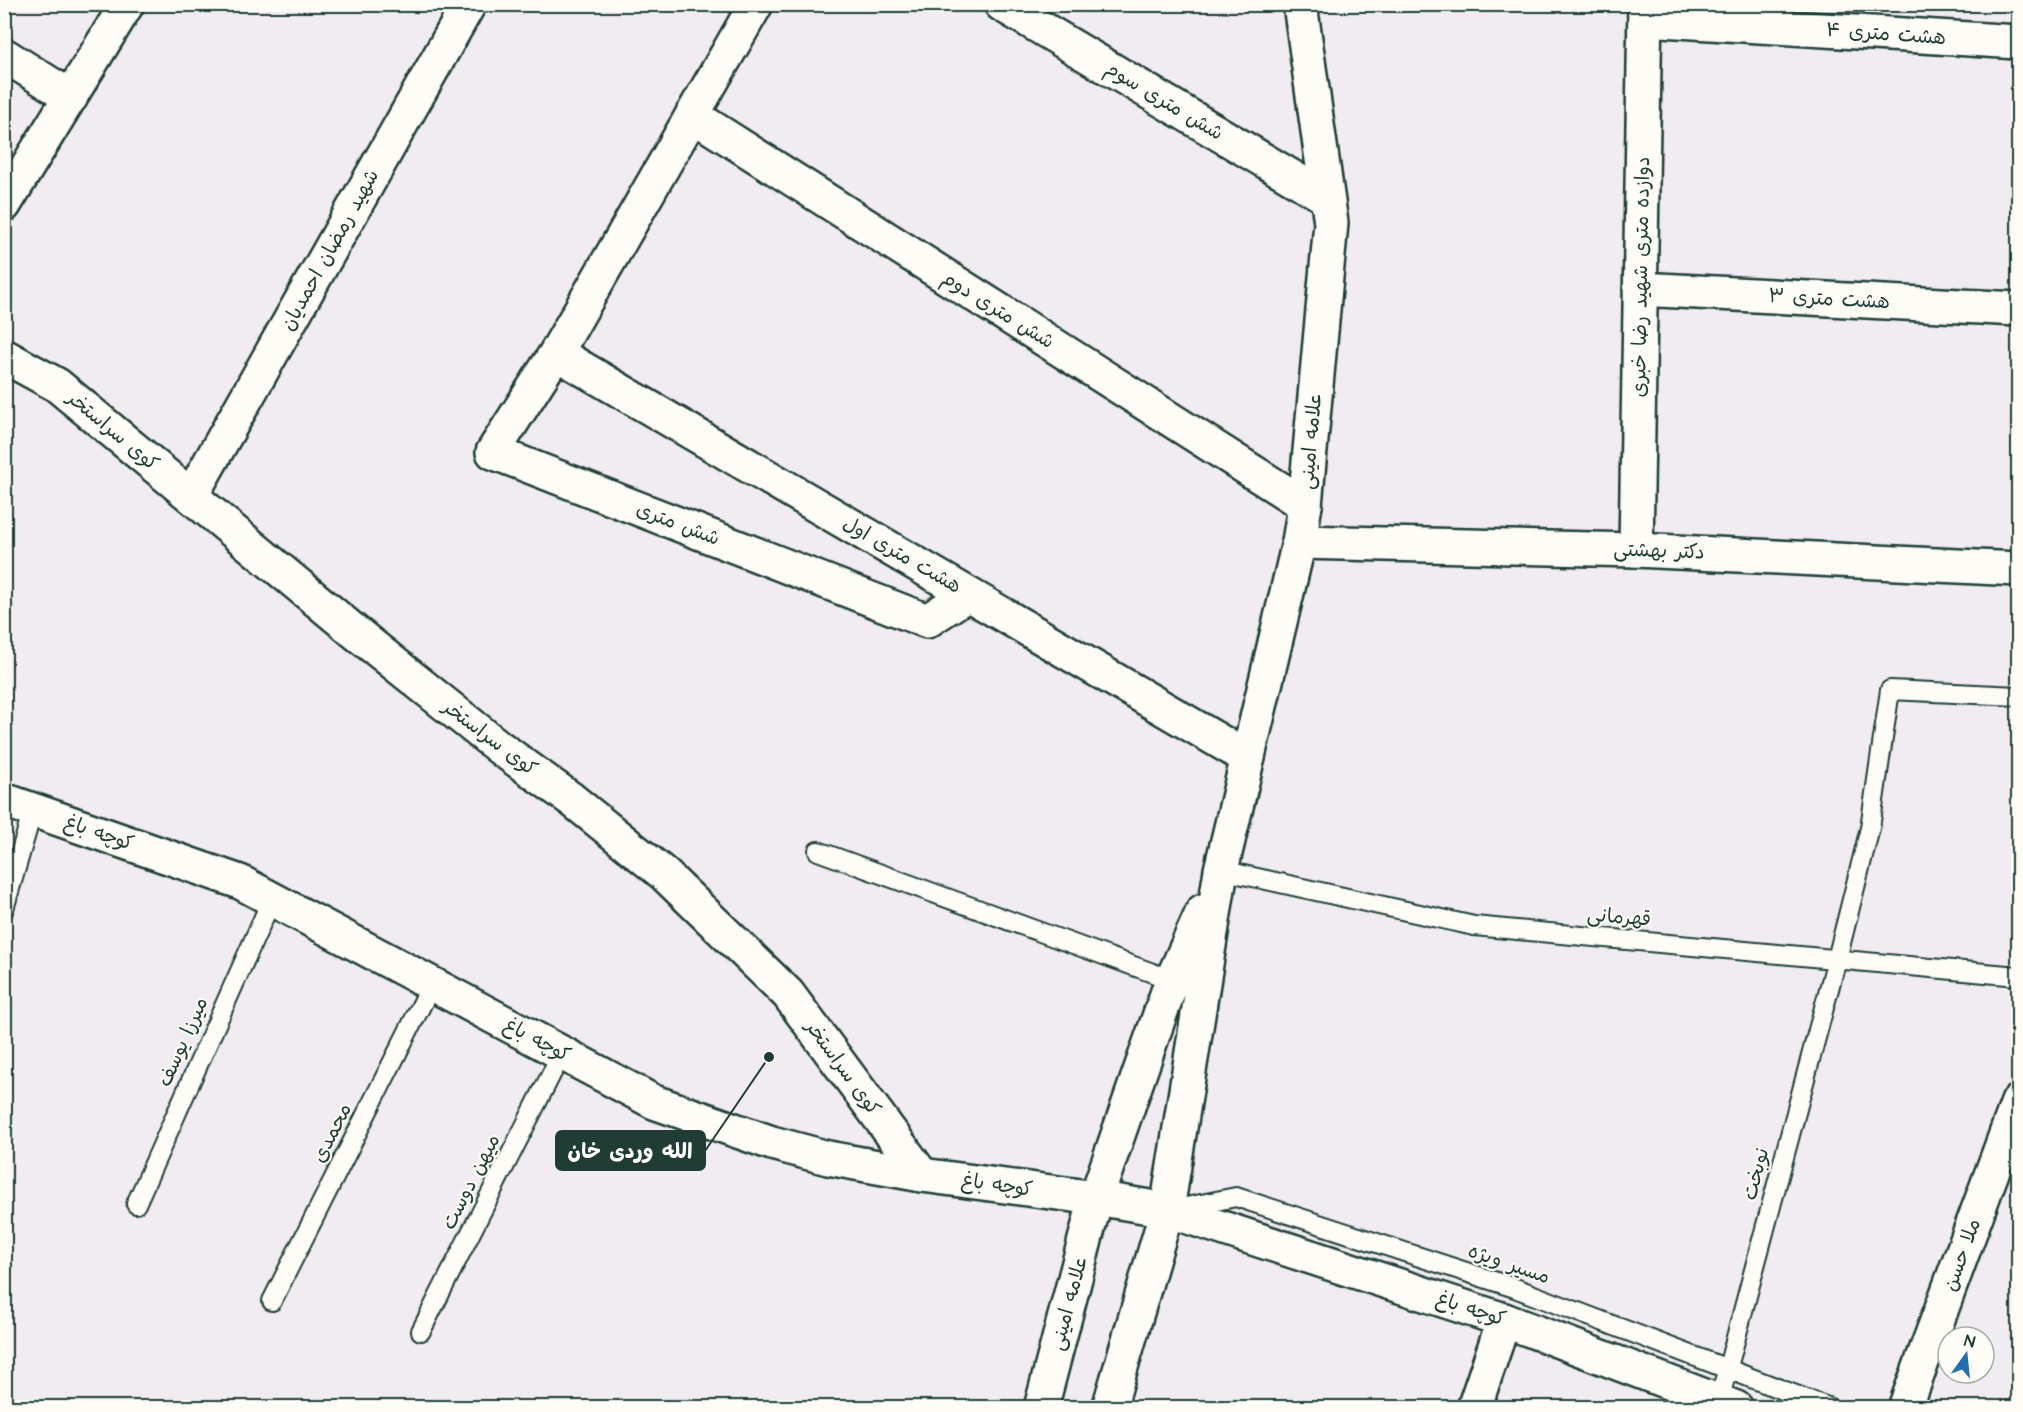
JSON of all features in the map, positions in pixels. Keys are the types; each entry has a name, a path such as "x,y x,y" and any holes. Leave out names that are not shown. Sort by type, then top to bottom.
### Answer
{"street":[{"path":"4,205 127,4"},
{"name":"شهید رمضان احمدیان","path":"191,496 469,4"},
{"path":"556,352 756,4"},
{"name":"شش متری سوم","path":"1001,4 1327,198"},
{"name":"علامه امینی","path":"1041,1407 1096,1198 1172,980 1221,870 1299,542 1305,505 1330,223 1300,4"},
{"name":"هشت متری ۴","path":"1645,12 2019,42"},
{"name":"دوازده متری شهید رضا خبری","path":"1636,550 1645,12"},
{"path":"4,55 71,97"},
{"name":"شش متری دوم","path":"692,115 1305,505"},
{"name":"هشت متری ۳","path":"1640,289 2019,309"},
{"name":"شش متری","path":"556,352 493,452 927,621 968,594"},
{"name":"هشت متری اول","path":"556,352 1248,758"},
{"name":"کوی سراستخر","path":"4,356 57,385 346,625 500,748 571,799 663,874 788,994 922,1175"},
{"name":"دکتر بهشتی","path":"1299,542 1636,550 2019,569"},
{"name":"کوچه باغ","path":"19,805 240,882 654,1102 772,1143 828,1158 922,1175 1096,1198 1167,1210 1504,1320 1728,1404"},
{"path":"1109,1407 1167,1210 1221,870"},
{"name":"ملا حسن","path":"1905,1407 2019,1102"},
{"path":"1474,1407 1504,1320"}],"lane":[{"name":"نوبخت","path":"1728,1404 1727,1369 1837,960 1870,828 1890,690 2019,696"},
{"path":"4,909 19,805"},
{"path":"818,851 1172,980"},
{"name":"قهرمانی","path":"1221,870 1474,926 2019,976"},
{"name":"میرزا یوسف","path":"136,1204 272,899"},
{"name":"محمدی","path":"272,1302 432,984"},
{"name":"میهن دوست","path":"421,1331 562,1053"},
{"name":"مسیر ویژه","path":"1167,1210 1236,1197 1515,1288 1830,1407"}],"place":[{"name":"الله وردی خان","path":"769,1057"}]}
